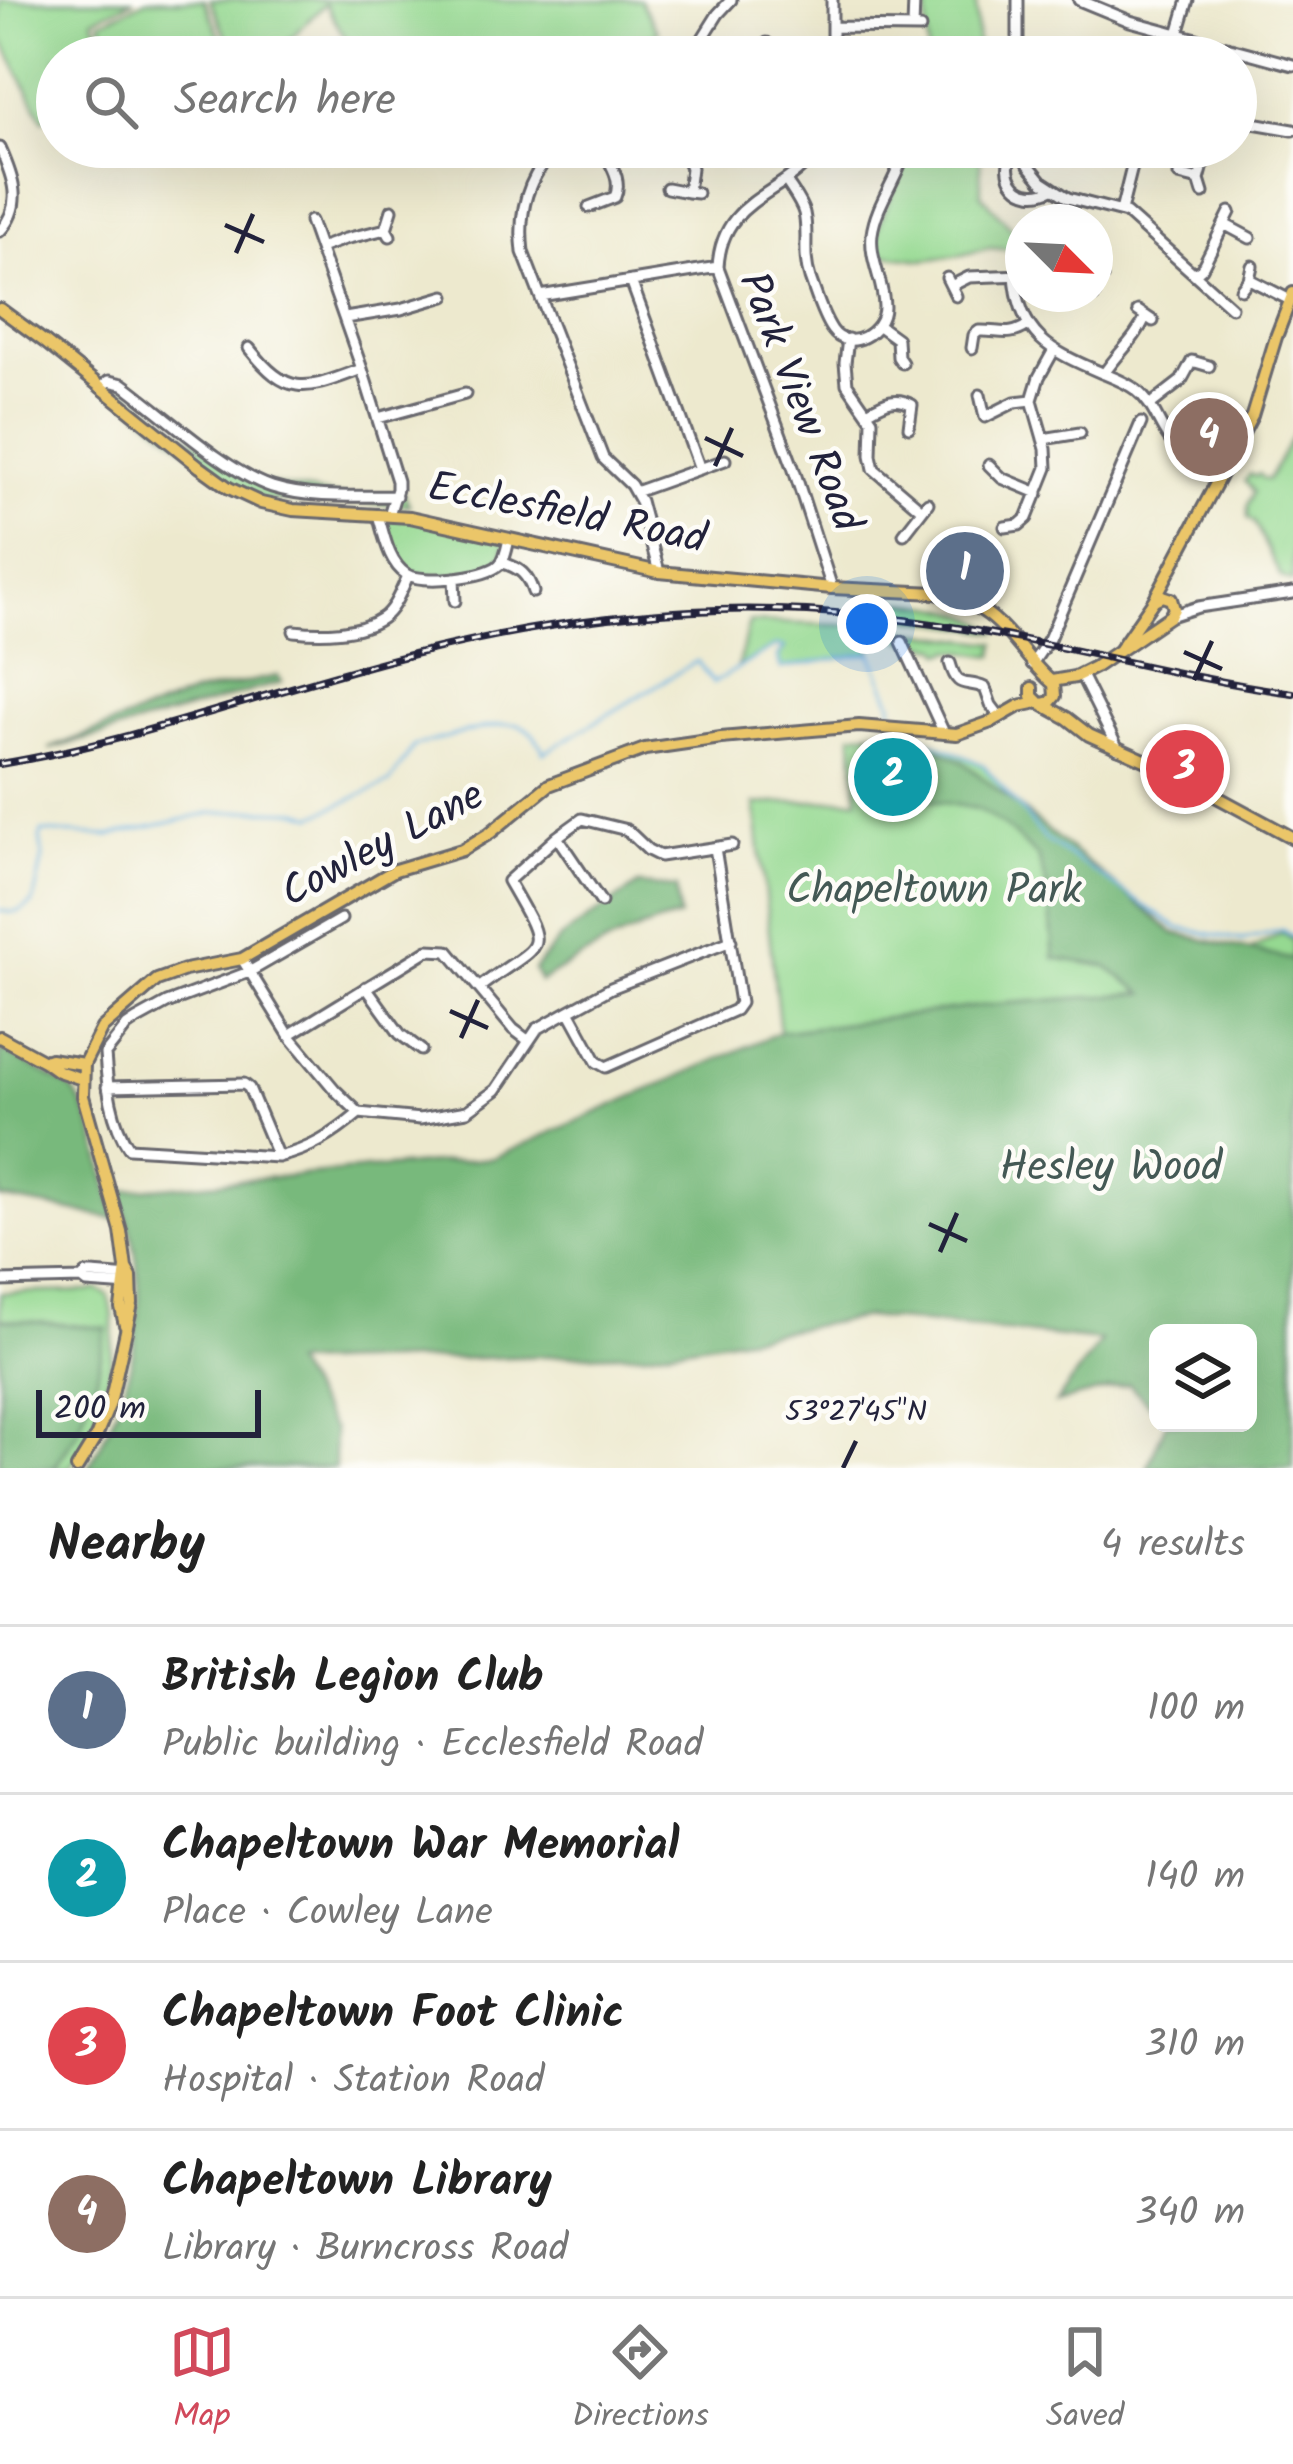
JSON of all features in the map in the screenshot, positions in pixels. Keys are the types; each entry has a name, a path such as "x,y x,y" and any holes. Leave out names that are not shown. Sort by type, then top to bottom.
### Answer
{"main road":[{"path":"1120,650 1153,602 1252,416 1284,333 1291,297"},
{"name":"Ecclesfield Road","path":"0,309 244,497 293,510 410,517 659,572 952,597 987,614 1053,687 1067,718"},
{"path":"1053,687 1107,659 1168,617 1174,609 1164,585 1168,574"},
{"path":"1168,617 1153,614 1153,602 1159,596 1169,598"},
{"path":"1032,664 1032,696 1040,703 1090,735 1169,771 1293,838"},
{"path":"1033,686 1040,679 1053,687"},
{"name":"Cowley Lane","path":"1019,706 1033,686"},
{"path":"1040,703 1050,702 1053,687"},
{"name":"Cowley Lane","path":"77,1468 110,1403 126,1328 121,1308 127,1279 117,1215 83,1096 84,1064 102,1028 157,980 242,958 395,870 462,850 549,785 644,749 859,726 957,734 1019,706 1040,703"},
{"path":"0,1037 58,1071 82,1079"},
{"path":"44,1061 84,1064"}],"street":[{"path":"705,36 731,0"},
{"path":"832,0 832,36"},
{"path":"832,26 916,28 914,0"},
{"path":"1018,0 1018,36"},
{"path":"1079,0 1108,14 1184,36"},
{"path":"1172,36 1188,0"},
{"path":"1257,55 1291,64 1293,50"},
{"path":"1257,124 1293,130"},
{"path":"0,148 15,191 12,216 0,231"},
{"path":"541,168 523,204 524,252 603,458 635,492 659,572"},
{"path":"589,207 615,197 619,188 612,168"},
{"path":"667,188 692,193 691,168"},
{"path":"718,267 728,227 749,204 801,168"},
{"path":"786,181 805,215 804,255 830,328 841,338 866,337 879,326 884,304 873,262 872,231 899,168"},
{"path":"1007,168 1020,189 1036,194 1052,189"},
{"path":"1032,168 1068,199 1121,211 1231,307"},
{"path":"1121,211 1132,168"},
{"path":"1202,168 1199,180 1203,194"},
{"path":"1179,175 1199,180"},
{"path":"320,248 388,232 392,210"},
{"path":"1196,273 1230,212"},
{"path":"310,221 397,481 396,496 384,515 396,563 408,576 454,578 494,569 502,563 509,539"},
{"path":"1224,224 1250,238"},
{"path":"1241,289 1250,279 1252,266"},
{"name":"Park View Road","path":"540,296 718,267 793,467 832,589"},
{"path":"952,286 969,277 1005,276"},
{"path":"1250,279 1291,297"},
{"path":"631,281 700,469"},
{"path":"344,318 445,296"},
{"path":"1023,312 1028,325 1054,350 1134,388 1185,457 1219,478"},
{"path":"1104,374 1136,337 1145,316"},
{"path":"972,348 974,335 980,331 1007,334 1028,325"},
{"path":"879,326 897,339 902,363"},
{"path":"848,339 847,384 874,425 874,470 925,506 904,534"},
{"path":"249,348 271,374 294,386 318,385 362,369"},
{"path":"1005,527 1025,520 1047,468 1032,400 1054,350"},
{"path":"1150,405 1180,381 1192,361 1209,366"},
{"name":"Ecclesfield Road","path":"101,388 110,381 123,384 233,466 274,487 396,496"},
{"path":"378,418 465,394"},
{"path":"980,395 985,417 1015,402 1032,400"},
{"path":"868,412 884,402 901,400 912,405 910,427"},
{"path":"1032,664 1049,639 1139,428 1150,439"},
{"path":"1043,440 1082,432"},
{"path":"635,492 725,460"},
{"path":"989,465 1002,478 1039,494"},
{"path":"502,563 524,573 533,592"},
{"path":"294,631 363,627 382,618 408,576"},
{"path":"454,578 455,603"},
{"path":"1168,617 1198,607 1293,593"},
{"path":"1169,598 1198,607"},
{"path":"902,643 944,734"},
{"path":"950,663 959,682 986,688 1000,717"},
{"path":"1078,676 1118,749"},
{"path":"480,987 536,946 537,931 508,881 582,819 627,830 660,856 732,845"},
{"path":"557,837 601,902"},
{"path":"569,1011 597,1063 606,1066 735,1010 740,1003 715,848"},
{"path":"341,919 249,972 167,1003 127,1026 105,1054 107,1087 129,1148 278,1157 330,1137 358,1113"},
{"path":"242,958 289,1035 358,1113 420,1119 467,1111 496,1090 537,1030 569,1011 650,971 731,941"},
{"path":"289,1035 428,950 448,951 513,1029 529,1041"},
{"path":"366,987 400,1034 421,1050"},
{"path":"107,1087 244,1084 278,1157"},
{"path":"0,1281 127,1279"}],"green space":[{"path":"0,0 134,0 93,19 100,36 36,36 36,106 0,36"},
{"path":"147,0 204,0 220,36 106,36 100,22"},
{"path":"210,0 640,0 658,32 651,36 344,36 325,4 293,36 226,36"},
{"path":"926,0 976,0 977,36 927,36"},
{"path":"904,168 980,168 981,194 1005,221 1005,249 923,260 877,254 879,227"},
{"path":"114,385 249,480 350,499 404,493 409,505 264,500 227,481 110,388"},
{"path":"1293,435 1293,582 1281,577 1248,518 1254,492 1245,481 1250,474 1268,480"},
{"path":"383,517 405,517 506,540 503,555 495,565 471,572 415,573 397,560"},
{"path":"862,598 951,610 996,632 862,611"},
{"path":"749,622 867,626 996,643 994,656 943,653 940,648 869,636 871,653 781,668 778,657 785,648 775,646 738,667"},
{"path":"278,676 282,682 49,749 196,693"},
{"name":"Chapeltown Park","path":"881,730 919,736 983,765 1046,840 1174,933 1250,950 1282,933 1293,941 1293,1064 998,1004 780,1032 755,804 858,799 852,734"},
{"name":"Hesley Wood","path":"869,733 906,733 962,761 1174,933 1293,960 1293,1468 1147,1468 1162,1432 1257,1432 1257,1324 1149,1324 1149,1405 1129,1384 1056,1403 1101,1341 867,1317 646,1353 292,1364 333,1430 335,1468 88,1468 124,1388 136,1332 138,1274 118,1191 493,1158 780,1032 998,1004 1144,993 1105,966 1054,958 1049,894 1038,857 978,809 928,800 907,782 906,755"},
{"path":"638,885 676,888 679,917 607,944 540,982 534,970 559,939"},
{"path":"0,1049 74,1092 94,1134 116,1219 0,1198"},
{"path":"96,1289 108,1295 112,1309 106,1384 83,1448 69,1468 54,1468 78,1431 106,1328 0,1319 0,1293"},
{"path":"0,1319 106,1328 97,1377 78,1431 54,1468 0,1468"}],"waterway":[{"path":"0,910 17,912 33,903 43,857 42,832 109,836 212,813 259,810 314,816 390,782 414,746 510,724 528,729 544,753 697,661 713,683 775,646 785,647 778,657 781,668 871,653 892,703 891,719"},
{"path":"919,736 983,765 1046,840 1178,928 1242,940 1282,930 1293,937"}],"railway":[{"path":"0,764 107,741 459,643 644,614 789,610 894,619 1293,693"}],"place":[{"name":"Chapeltown Library","path":"1209,437"},
{"name":"British Legion Club","path":"965,571"},
{"name":"Chapeltown Foot Clinic","path":"1185,769"},
{"name":"Chapeltown War Memorial","path":"893,777"}]}
